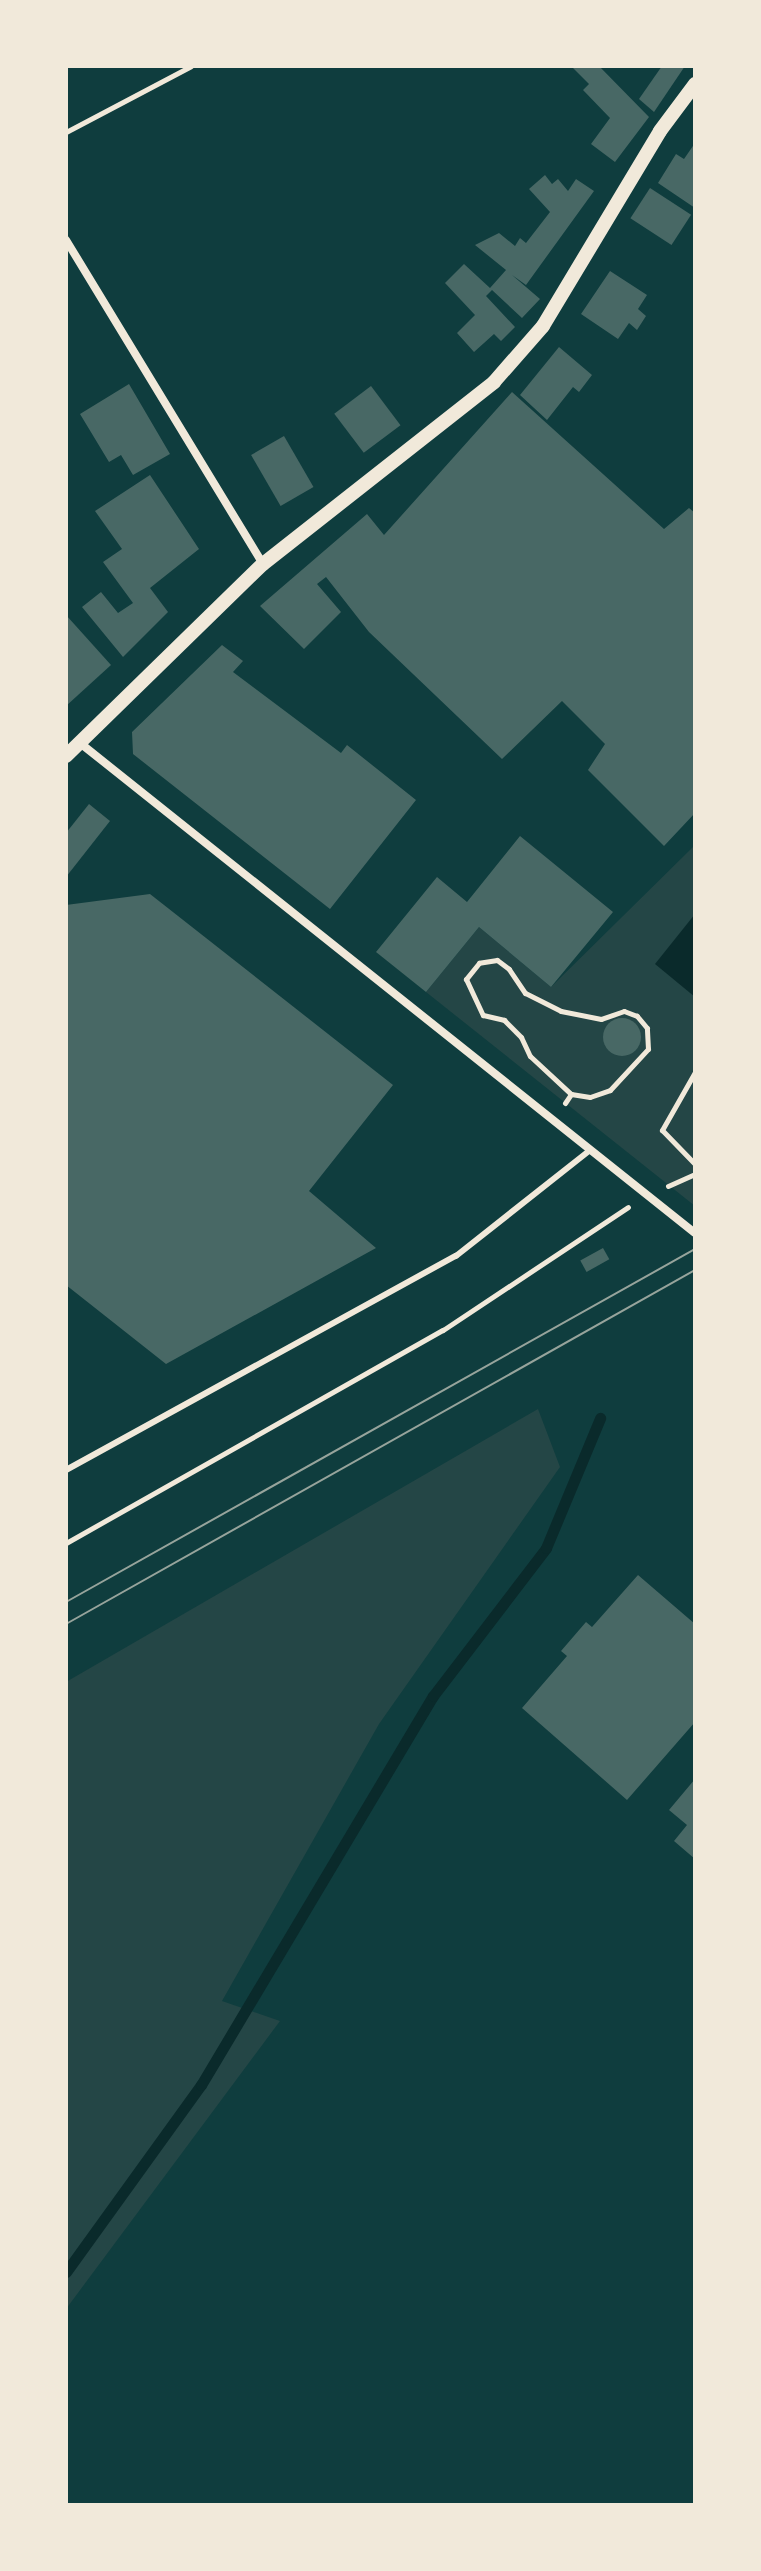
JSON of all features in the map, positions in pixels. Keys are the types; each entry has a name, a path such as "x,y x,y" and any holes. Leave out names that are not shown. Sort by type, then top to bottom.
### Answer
{"street":[{"path":"66,756 263,564 494,382 543,326 660,131 695,84"},
{"path":"66,240 263,564"},
{"path":"80,743 695,1233"}],"lane":[{"path":"66,1470 456,1256 590,1150"}],"path":[{"path":"66,132 191,66"},
{"path":"497,960 509,969 525,993 561,1011 601,1019 624,1011 637,1016 647,1028 648,1049 610,1090 590,1097 571,1094 530,1056 521,1037 504,1020 483,1015 466,979 479,963 497,960"},
{"path":"695,1072 662,1130 695,1164"},
{"path":"550,1118 571,1094"},
{"path":"66,1543 443,1330 648,1194"}],"shaded area":[{"path":"695,845 695,1206 426,992 479,927 551,987"},
{"path":"695,914 695,997 655,964"},
{"path":"538,1409 560,1467 379,1724 222,2001 280,2021 66,2309 66,1682"}],"building":[{"path":"571,66 599,66 649,117 615,162 591,144 610,118 583,90 589,84"},
{"path":"662,66 685,66 654,112 639,99"},
{"path":"695,143 695,208 658,183 676,154 684,159"},
{"path":"545,175 552,184 558,179 568,191 576,179 594,191 526,285 512,275 540,299 522,318 492,290 486,296 515,327 501,341 494,334 474,352 457,333 475,315 445,283 464,264 490,288 506,270 475,245 499,233 515,246 520,238 526,243 550,212 529,189"},
{"path":"650,188 691,215 671,245 630,218"},
{"path":"610,271 647,295 638,309 646,316 637,330 629,323 618,339 581,314"},
{"path":"559,347 592,375 579,392 573,387 547,420 520,395"},
{"path":"129,384 170,454 133,475 121,455 109,462 80,414"},
{"path":"371,386 400,425 364,453 334,414"},
{"path":"512,392 664,529 689,508 695,513 695,813 664,846 588,770 605,744 562,701 502,759 369,632 326,577 317,584 341,612 304,649 260,606 367,514 384,535"},
{"path":"284,436 314,487 281,506 251,455"},
{"path":"150,475 199,549 150,588 168,612 123,657 82,607 101,592 118,613 133,603 103,562 122,549 95,511"},
{"path":"66,615 111,665 66,706"},
{"path":"222,645 243,661 233,672 341,753 347,745 416,800 330,909 133,754 132,732"},
{"path":"89,804 110,821 66,877 66,833"},
{"path":"520,836 613,912 551,987 479,927 426,992 376,952 437,877 467,902"},
{"path":"150,894 393,1085 309,1191 376,1248 166,1364 66,1285 66,905"},
{"path":"622,1018 636,1023 641,1037 636,1051 622,1056 608,1051 603,1037 608,1023"},
{"path":"603,1248 609,1259 587,1272 580,1261"},
{"path":"638,1575 695,1624 695,1722 627,1800 522,1708 567,1656 561,1651 586,1622 592,1627"},
{"path":"695,1779 695,1859 674,1841 687,1825 669,1810"}],"waterway":[{"path":"66,2272 201,2085 433,1696 546,1548 600,1418"}],"tram line":[{"path":"66,1602 695,1249"},
{"path":"66,1624 695,1270"}]}
